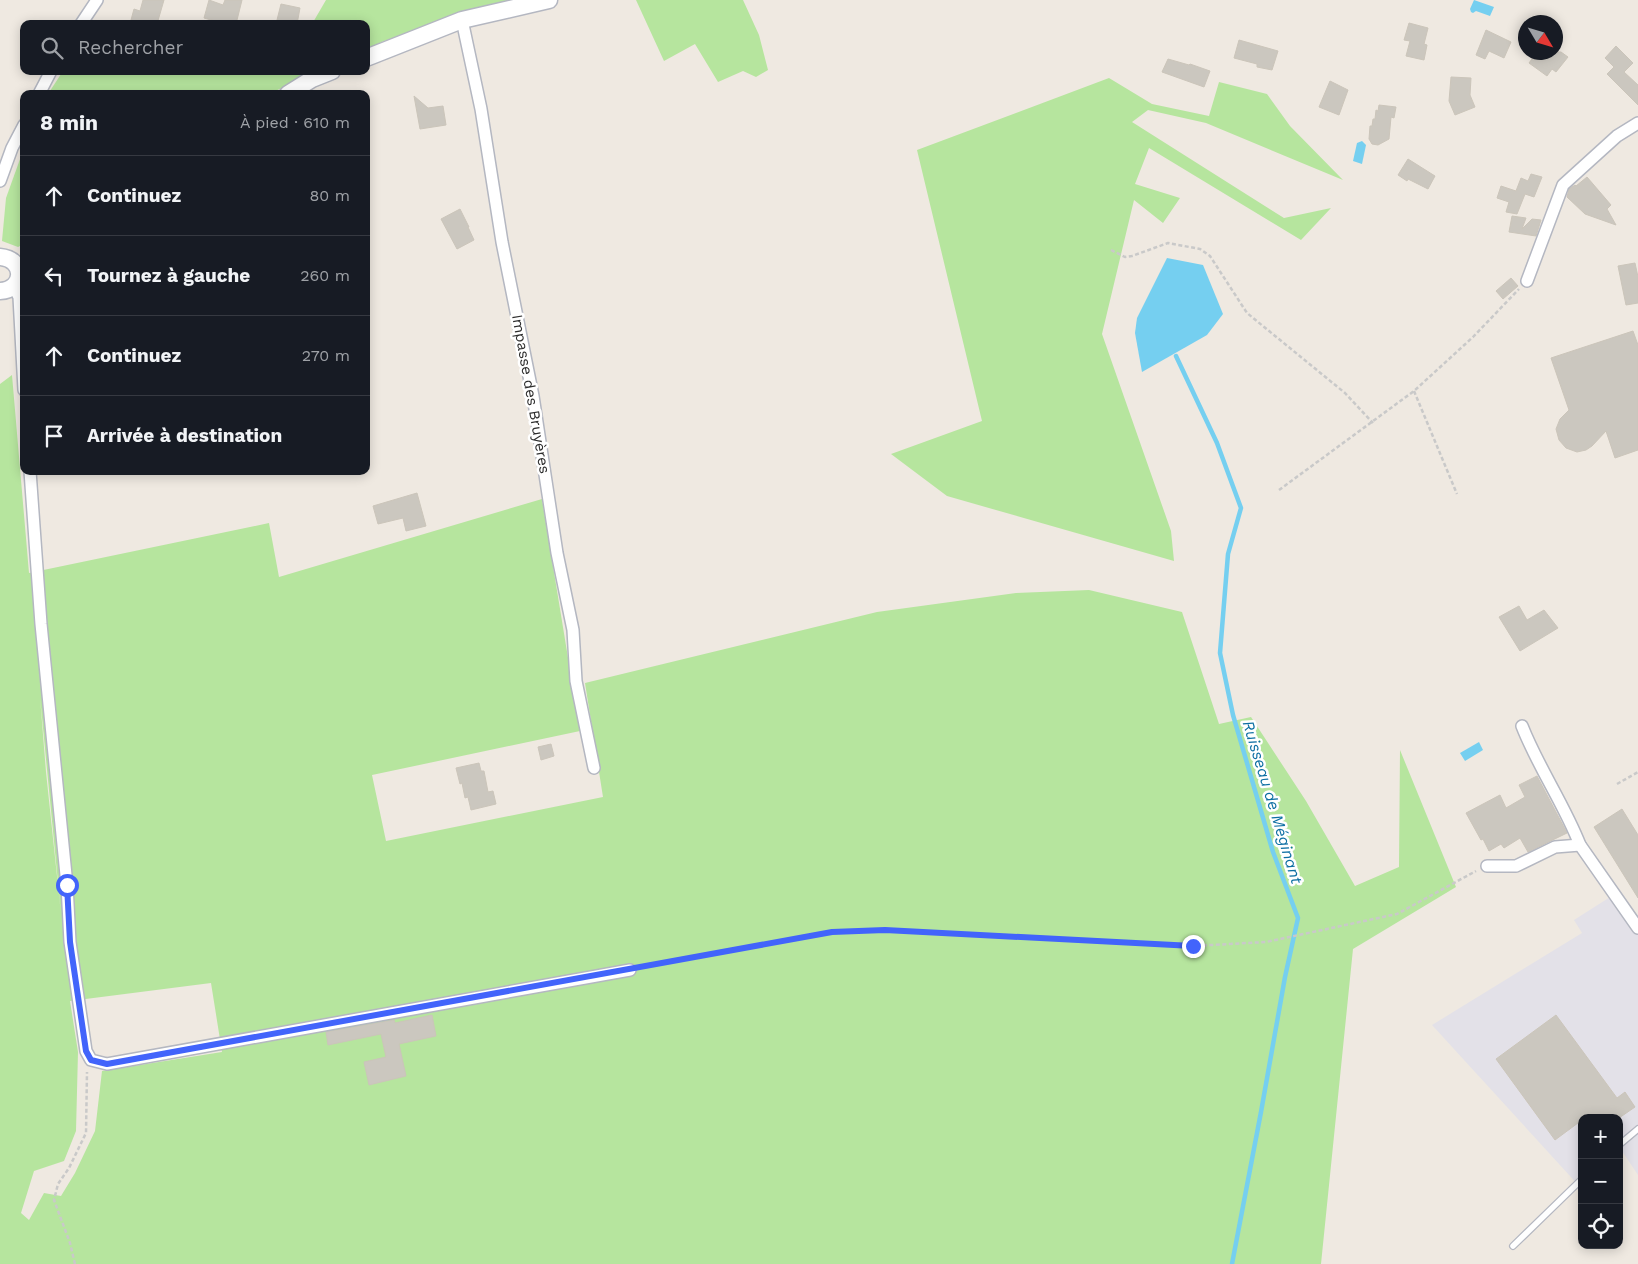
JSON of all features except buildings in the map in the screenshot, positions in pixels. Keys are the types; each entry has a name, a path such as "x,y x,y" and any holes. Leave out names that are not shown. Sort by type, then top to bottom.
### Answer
{"main road":[{"path":"370,56 462,20 549,0"},
{"path":"294,90 322,75"}],"street":[{"path":"84,20 96,0"},
{"name":"Impasse des Bruyères","path":"462,20 481,109 502,242 533,396 557,553 573,630 576,682 594,768"},
{"path":"41,90 49,75"},
{"path":"1527,281 1551,212 1563,185 1617,136 1638,123"},
{"path":"0,181 12,148 20,133"},
{"path":"11,276 19,297 20,316"},
{"path":"30,475 41,624 66,875 70,942 86,1051 91,1060 107,1064 630,970"},
{"path":"1522,726 1532,753 1574,829 1580,845 1638,928"},
{"path":"1487,866 1516,866 1555,847 1580,845"}],"lane":[{"path":"1623,1142 1638,1130"},
{"path":"1514,1246 1578,1183"}],"path":[{"path":"1111,250 1124,257 1168,243 1200,249 1210,256 1247,313 1345,393 1373,422"},
{"path":"1279,490 1414,391 1473,337 1527,281"},
{"path":"1414,391 1457,494"},
{"path":"1617,784 1638,772"},
{"path":"630,970 832,932 885,930 1193,946 1266,942 1397,914 1487,866"},
{"path":"75,1264 70,1243 54,1200 58,1184 69,1168 86,1133 87,1071 91,1060"}],"shaded area":[{"path":"1618,892 1638,917 1638,1175 1623,1152 1623,1114 1578,1114 1578,1185 1432,1025 1582,933 1574,920"}],"green space":[{"path":"326,0 516,0 384,41 370,47 370,20 314,20"},
{"path":"636,0 743,0 759,35 768,70 756,77 743,71 718,82 695,44 664,61"},
{"path":"60,75 309,75 278,90 51,90"},
{"path":"1109,78 1152,104 1209,116 1219,82 1267,94 1290,126 1343,180 1206,123 1148,110 1132,122 1284,218 1331,208 1301,240 1149,148 1135,184 1180,198 1163,223 1134,200 1102,334 1171,531 1174,561 947,496 891,454 982,421 917,150"},
{"path":"20,159 20,246 18,247 2,241 6,198"},
{"path":"12,375 29,573 269,523 279,577 542,499 580,731 372,775 386,841 603,797 585,683 877,612 1016,593 1089,590 1182,612 1219,724 1251,717 1306,801 1355,886 1399,867 1400,750 1456,887 1353,949 1321,1264 0,1264 0,384","holes":["40,697 61,914 46,772","211,983 222,1052 102,1071 95,1131 75,1173 61,1196 44,1193 29,1220 21,1213 34,1171 64,1161 76,1131 78,1052 70,1001"]}],"water":[{"path":"1474,0 1494,7 1490,16 1476,11 1471,12 1470,9"},
{"path":"1362,141 1366,145 1362,164 1353,161 1357,143"},
{"path":"1167,258 1203,265 1223,314 1207,335 1142,372 1135,333 1137,318"},
{"path":"1479,742 1483,750 1465,761 1460,753"}],"waterway":[{"name":"Ruisseau de Méginant","path":"1176,356 1217,443 1241,508 1228,554 1220,653 1233,715 1273,852 1298,918 1285,977 1232,1264"}],"route":[{"path":"67,885 70,942 86,1051 91,1060 107,1064 832,932 885,930 1193,946"}]}
